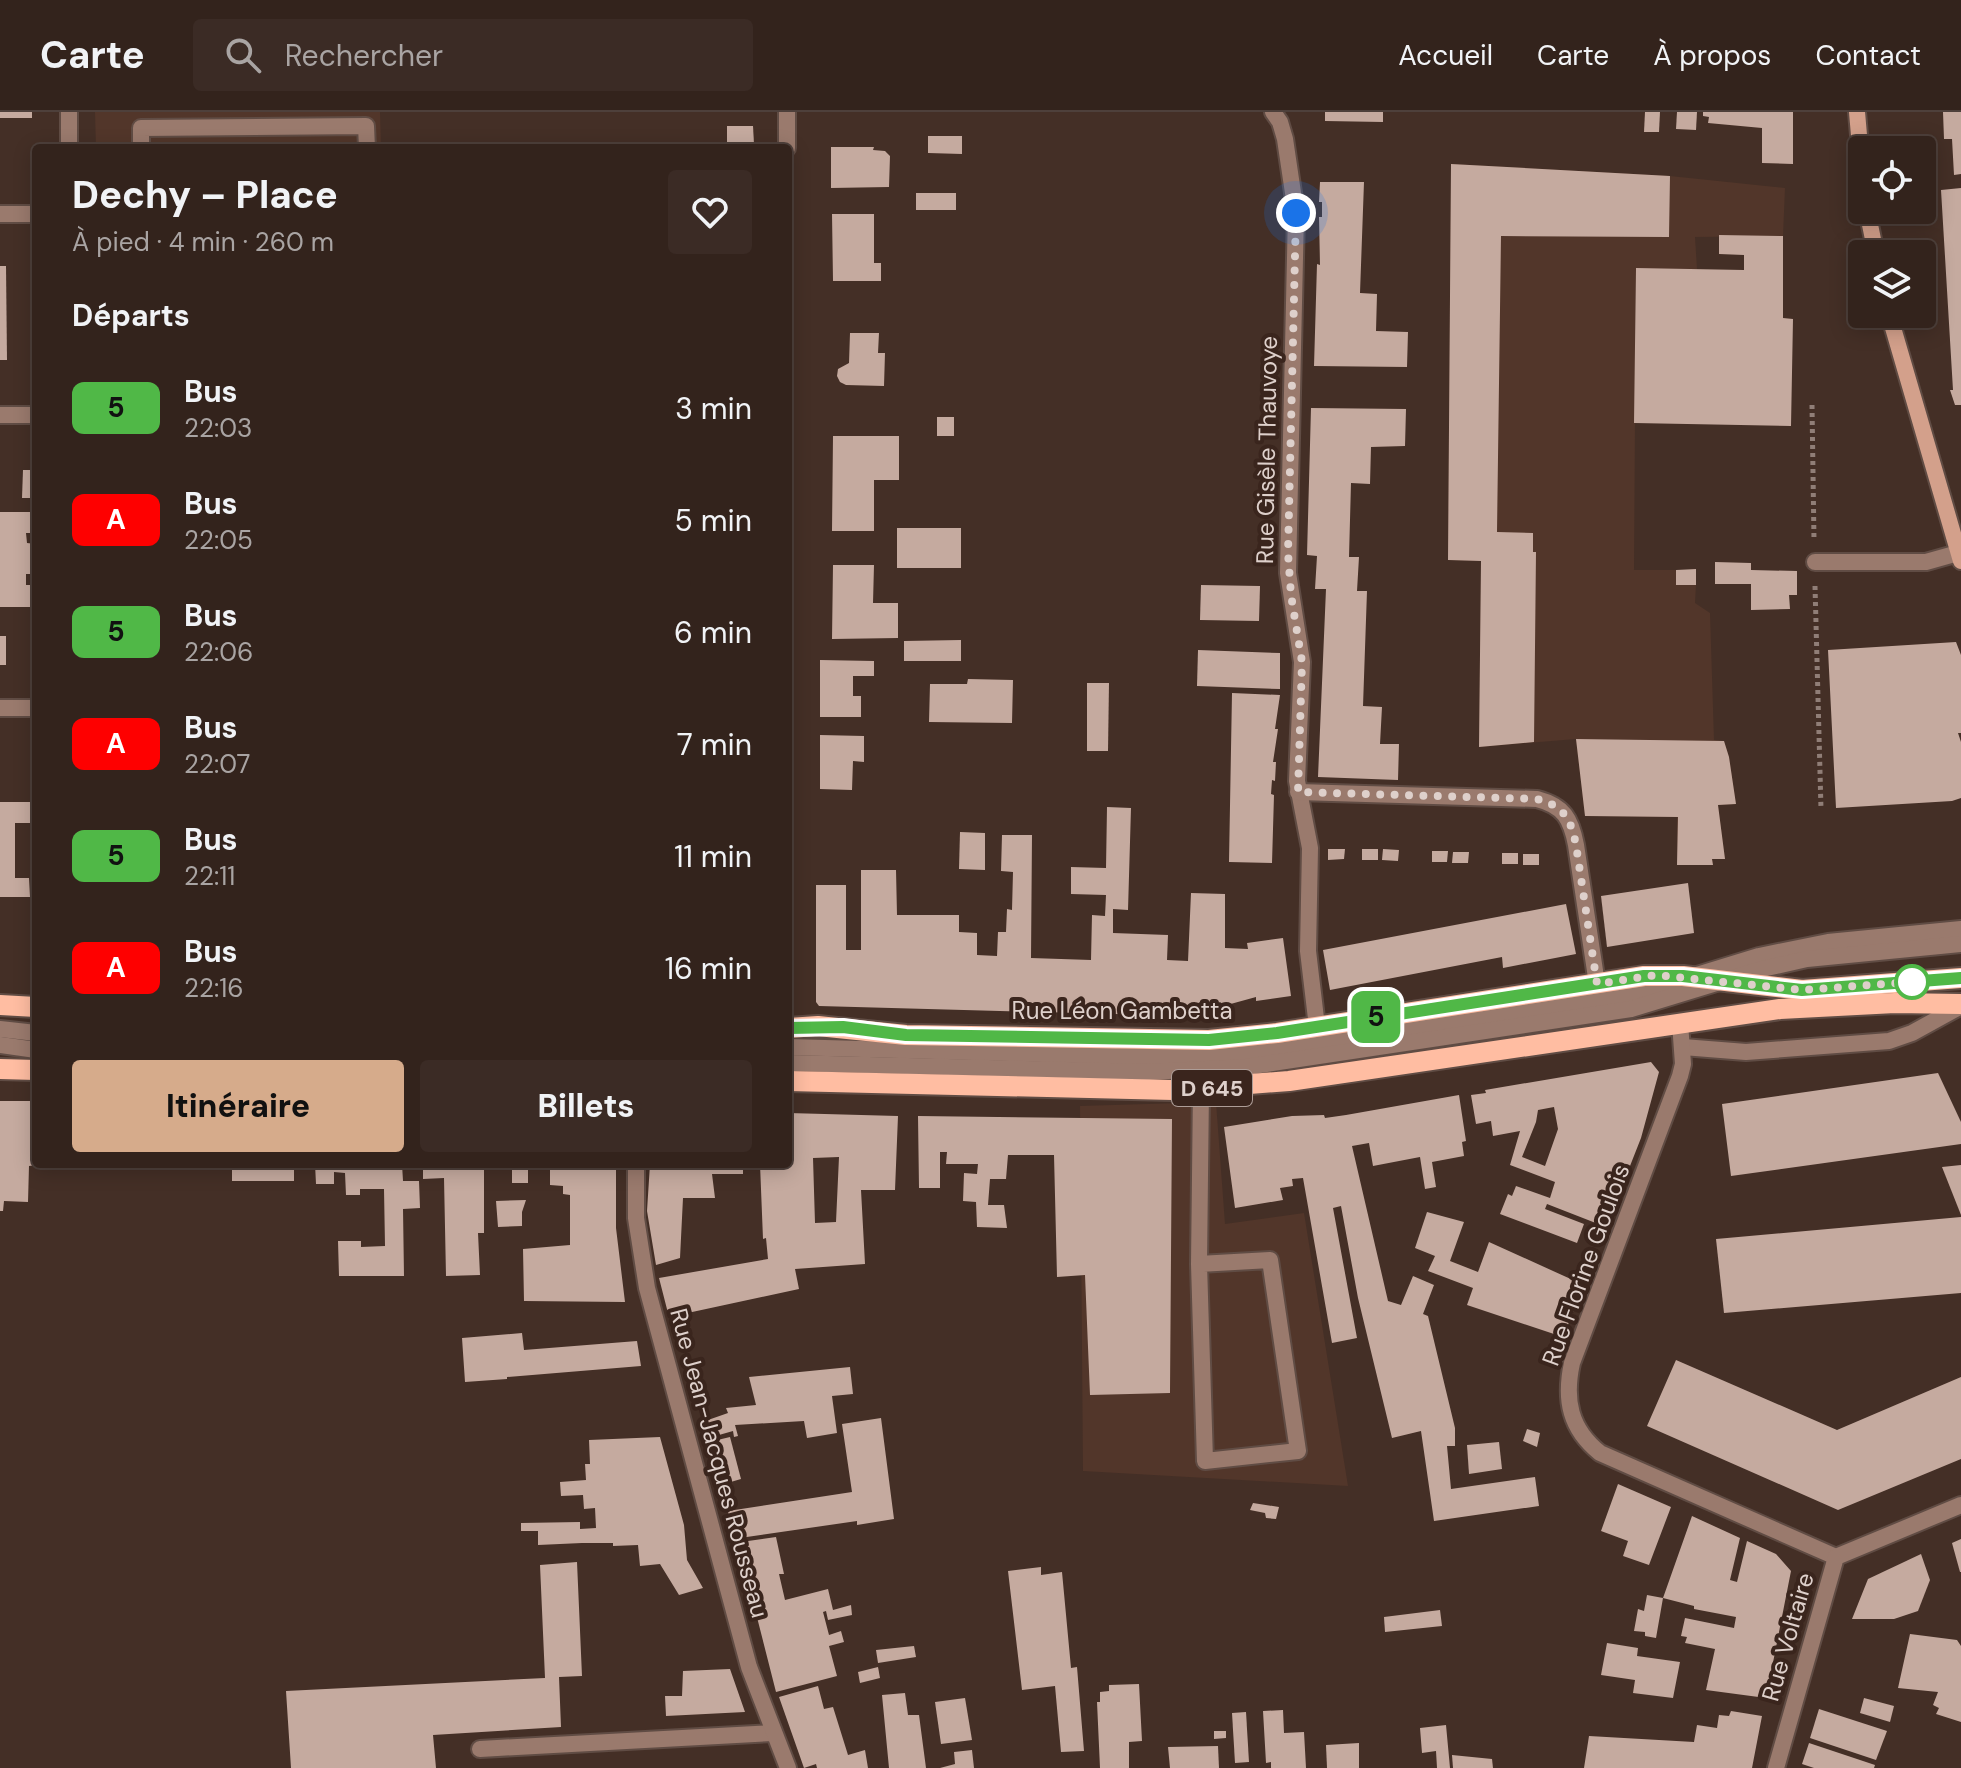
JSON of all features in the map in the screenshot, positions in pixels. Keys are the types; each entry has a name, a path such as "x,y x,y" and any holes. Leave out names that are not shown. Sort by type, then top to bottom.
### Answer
{"main road":[{"name":"Rue Léon Gambetta","path":"792,1028 818,1026 906,1035 1182,1041 1317,1027 1644,976 1693,977 1814,990 1961,978"},
{"name":"D 645","path":"792,1081 1173,1090 1261,1084 1780,1009 1895,1003 1961,1005"},
{"path":"0,1005 32,1007"},
{"path":"0,1069 32,1070"}],"street":[{"path":"69,112 69,144"},
{"path":"787,112 787,144"},
{"name":"Rue Gisèle Thauvoye","path":"1273,112 1285,139 1296,213 1288,553 1302,662 1298,792 1310,848 1308,951 1317,1027"},
{"path":"1857,112 1859,136"},
{"path":"141,144 141,128 366,126 367,144"},
{"path":"0,214 32,214"},
{"path":"1815,562 1926,562 1960,557 1893,328"},
{"path":"0,415 32,415"},
{"path":"0,708 32,708"},
{"path":"1298,792 1537,799 1560,808 1572,823 1597,984"},
{"path":"792,1047 1150,1057 1243,1053 1632,995 1759,956 1828,942 1961,929"},
{"path":"792,1063 1149,1072 1246,1067 1631,1009 1807,959 1961,944"},
{"path":"1683,1047 1746,1052 1889,1041 1912,1033 1961,1005"},
{"name":"Rue Florine Goulois","path":"1680,1023 1683,1047 1680,1076 1572,1363 1568,1396 1570,1414 1586,1442 1600,1453 1836,1557"},
{"path":"0,1029 32,1033"},
{"path":"0,1045 32,1049"},
{"path":"1199,1264 1270,1260 1298,1451 1205,1461 1199,1264 1201,1088"},
{"name":"Rue Jean-Jacques Rousseau","path":"636,1168 636,1218 647,1288 749,1667 788,1768"},
{"name":"Rue Voltaire","path":"1776,1768 1836,1557 1961,1505"},
{"path":"480,1749 773,1733"}],"path":[{"path":"1812,405 1821,809"}],"shaded area":[{"path":"95,112 380,112 381,144 96,144"},
{"path":"1451,164 1670,176 1785,188 1783,236 1695,237 1697,269 1636,269 1634,570 1676,570 1676,585 1696,585 1695,603 1710,613 1714,740 1724,741 1736,804 1718,805 1725,859 1712,859 1713,865 1677,865 1677,817 1585,816 1576,739 1479,747 1481,561 1448,560"},
{"path":"1216,1102 1225,1224 1304,1213 1348,1486 1083,1471 1080,1106"}],"building":[{"path":"0,112 32,112 32,118 0,118"},
{"path":"1325,112 1383,112 1383,122 1325,121"},
{"path":"1645,112 1660,112 1659,132 1644,132"},
{"path":"1677,112 1697,112 1696,130 1676,129"},
{"path":"1703,112 1793,112 1793,164 1762,163 1762,128 1708,123 1709,117 1703,116"},
{"path":"1943,112 1961,112 1961,174 1954,175 1952,139 1944,139"},
{"path":"727,126 753,126 754,144 727,143"},
{"path":"928,136 962,136 962,154 928,153"},
{"path":"831,147 874,147 873,150 885,151 890,156 889,187 831,188"},
{"path":"1451,164 1670,176 1669,237 1501,236 1497,532 1533,533 1533,552 1536,552 1534,742 1479,747 1481,561 1448,560"},
{"path":"1320,182 1364,182 1360,293 1377,294 1376,331 1408,332 1407,367 1314,366 1317,264 1320,265 1319,217 1322,217"},
{"path":"1961,188 1961,405 1955,405 1950,390 1953,390 1941,190"},
{"path":"916,193 956,193 956,210 916,210"},
{"path":"832,214 874,214 874,263 881,263 881,281 833,281"},
{"path":"1719,235 1783,236 1783,318 1793,319 1791,426 1634,423 1636,268 1744,270 1744,255 1719,254"},
{"path":"0,266 6,266 7,360 0,360"},
{"path":"850,333 879,333 878,353 885,353 884,386 846,385 840,382 838,369 849,363"},
{"path":"1311,408 1406,409 1405,446 1371,447 1370,484 1351,483 1349,557 1359,557 1357,591 1367,591 1363,706 1382,707 1380,744 1399,744 1398,780 1318,777 1326,589 1315,589 1317,556 1307,555"},
{"path":"937,417 954,417 954,436 937,436"},
{"path":"833,436 899,436 899,480 874,480 874,531 832,531"},
{"path":"23,470 32,470 32,498 22,498"},
{"path":"0,512 32,512 32,533 26,533 27,543 32,544 32,574 26,574 26,585 32,585 32,607 0,607"},
{"path":"897,528 961,528 961,568 897,568"},
{"path":"1715,562 1751,563 1751,570 1797,571 1797,595 1789,595 1790,609 1751,610 1751,584 1715,584"},
{"path":"833,565 874,565 873,603 898,603 898,638 832,639"},
{"path":"1696,569 1696,585 1676,585 1676,570"},
{"path":"1201,585 1260,586 1259,621 1200,620"},
{"path":"0,636 6,636 6,665 0,665"},
{"path":"961,640 961,661 904,661 904,641"},
{"path":"1956,642 1961,655 1961,733 1958,733 1961,742 1961,798 1836,808 1828,650"},
{"path":"1198,650 1280,653 1280,689 1197,686"},
{"path":"820,660 874,661 874,676 853,676 853,696 861,696 861,717 820,717"},
{"path":"968,679 1013,680 1012,723 929,722 930,684 967,684"},
{"path":"1087,683 1109,683 1108,751 1087,751"},
{"path":"1232,693 1280,695 1273,762 1276,762 1275,781 1272,780 1271,794 1274,795 1272,863 1229,862"},
{"path":"820,735 864,736 864,762 853,761 852,790 820,789"},
{"path":"1576,739 1724,741 1736,804 1718,805 1725,859 1712,859 1713,865 1677,865 1678,817 1585,816"},
{"path":"0,802 32,802 32,823 15,823 15,878 29,878 30,897 0,897"},
{"path":"1107,807 1131,808 1128,910 1113,909 1113,933 1168,935 1167,960 1188,961 1191,893 1225,894 1225,948 1248,949 1247,943 1283,938 1291,996 1256,1001 1256,997 1187,1016 819,1006 816,1002 816,885 846,885 846,950 861,950 861,870 896,870 897,915 959,915 959,932 977,933 977,955 997,956 998,932 1006,932 1007,909 1012,910 1013,872 1001,871 1002,835 1032,835 1031,958 1091,960 1092,915 1105,916 1106,895 1071,894 1071,867 1106,868"},
{"path":"960,832 985,833 985,870 959,869"},
{"path":"30,835 32,835 32,864"},
{"path":"1328,849 1345,849 1344,859 1328,860"},
{"path":"1362,849 1378,849 1378,860 1362,860"},
{"path":"1383,849 1399,850 1398,861 1382,860"},
{"path":"1432,851 1448,851 1447,862 1432,862"},
{"path":"1453,852 1469,852 1468,863 1452,863"},
{"path":"1502,853 1518,853 1518,864 1502,864"},
{"path":"1523,854 1539,854 1539,865 1523,865"},
{"path":"1688,883 1694,933 1607,947 1601,896"},
{"path":"1566,904 1576,954 1503,968 1502,957 1330,990 1323,950"},
{"path":"1651,1062 1659,1072 1641,1138 1606,1227 1547,1204 1545,1209 1584,1224 1577,1243 1500,1214 1508,1194 1512,1196 1516,1186 1550,1198 1555,1182 1510,1165 1520,1131 1493,1136 1491,1121 1476,1124 1471,1095 1486,1093 1485,1090","holes":["1554,1107 1558,1129 1545,1166 1522,1157 1538,1110"]},
{"path":"1938,1073 1961,1122 1961,1144 1731,1176 1722,1104"},
{"path":"1459,1095 1466,1141 1462,1142 1464,1156 1432,1162 1436,1187 1425,1189 1420,1157 1373,1166 1369,1143 1352,1146 1388,1301 1401,1305 1413,1276 1434,1285 1423,1314 1428,1316 1455,1428 1455,1446 1447,1446 1451,1489 1535,1477 1539,1506 1434,1521 1421,1431 1392,1438 1358,1298 1341,1206 1333,1208 1357,1338 1332,1343 1303,1178 1292,1179 1293,1186 1280,1188 1283,1200 1235,1208 1224,1127 1292,1116 1324,1115 1325,1118"},
{"path":"0,1101 32,1101 32,1166 29,1166 28,1202 4,1201 3,1211 0,1211"},
{"path":"792,1113 898,1116 895,1190 861,1190 865,1264 795,1269 799,1289 669,1317 659,1278 768,1259 766,1238 763,1239 760,1168 792,1168","holes":["839,1157 836,1222 815,1223 813,1158"]},
{"path":"918,1116 1172,1119 1170,1393 1090,1395 1085,1275 1057,1277 1054,1155 1008,1155 1006,1179 990,1179 988,1205 1004,1205 1007,1228 977,1227 976,1202 963,1201 964,1173 977,1174 978,1164 946,1164 947,1152 940,1152 940,1188 919,1188"},
{"path":"1961,1165 1961,1215 1942,1167"},
{"path":"232,1168 294,1168 294,1181 232,1181"},
{"path":"315,1168 402,1168 403,1181 419,1181 420,1208 403,1209 404,1276 339,1276 338,1241 361,1241 361,1247 385,1246 384,1189 360,1189 360,1195 346,1195 345,1173 334,1172 334,1184 316,1184"},
{"path":"423,1168 484,1168 484,1233 478,1233 480,1275 446,1276 444,1178 423,1179"},
{"path":"512,1168 528,1168 528,1183 512,1183"},
{"path":"550,1168 616,1168 616,1228 625,1302 524,1301 523,1249 570,1245 570,1195 563,1194 563,1186 550,1185"},
{"path":"650,1168 743,1168 743,1174 712,1174 715,1198 683,1198 680,1258 656,1265 647,1211"},
{"path":"526,1200 522,1226 498,1227 496,1201"},
{"path":"1427,1212 1464,1222 1450,1261 1478,1272 1489,1242 1584,1285 1563,1337 1467,1305 1473,1288 1428,1271 1435,1256 1415,1248"},
{"path":"1961,1217 1961,1293 1724,1313 1716,1239"},
{"path":"522,1333 524,1350 637,1341 641,1366 465,1382 462,1338"},
{"path":"1676,1360 1837,1430 1961,1377 1961,1459 1838,1510 1647,1426"},
{"path":"850,1367 853,1394 832,1396 837,1433 807,1438 804,1421 735,1425 738,1436 734,1437 733,1431 712,1437 708,1420 728,1413 726,1408 756,1405 749,1377"},
{"path":"881,1418 894,1519 857,1525 857,1521 733,1539 728,1511 852,1492 842,1424"},
{"path":"1527,1429 1540,1433 1537,1447 1523,1441"},
{"path":"660,1437 684,1525 687,1560 703,1588 679,1595 660,1564 640,1566 638,1545 538,1545 538,1531 521,1531 521,1523 580,1522 580,1529 596,1528 595,1508 584,1509 583,1495 561,1496 560,1482 586,1480 585,1464 590,1464 589,1440"},
{"path":"730,1437 741,1479 717,1486 705,1443"},
{"path":"1499,1442 1502,1469 1469,1474 1467,1445"},
{"path":"1618,1484 1671,1507 1649,1565 1623,1556 1628,1541 1601,1531"},
{"path":"1253,1503 1279,1507 1276,1519 1250,1510"},
{"path":"1692,1516 1740,1538 1730,1580 1737,1582 1747,1541 1776,1554 1791,1571 1766,1698 1706,1690 1715,1649 1685,1643 1687,1637 1681,1636 1685,1618 1734,1628 1736,1617 1694,1609 1694,1606 1663,1598"},
{"path":"776,1537 784,1574 779,1574 785,1600 828,1589 833,1610 851,1605 852,1615 828,1620 826,1611 823,1612 829,1635 841,1631 844,1642 829,1646 837,1676 776,1692 741,1542"},
{"path":"1961,1539 1961,1572 1960,1572 1952,1543"},
{"path":"1921,1554 1930,1580 1918,1611 1894,1619 1852,1619 1868,1579"},
{"path":"577,1562 582,1676 559,1677 561,1727 433,1735 436,1768 291,1768 286,1691 545,1678 540,1565"},
{"path":"1041,1567 1041,1575 1062,1572 1071,1668 1077,1667 1084,1751 1061,1752 1055,1686 1022,1690 1008,1571"},
{"path":"1647,1595 1663,1598 1656,1638 1634,1631 1638,1609 1644,1611"},
{"path":"1440,1610 1442,1626 1385,1632 1384,1617"},
{"path":"1910,1634 1957,1640 1961,1646 1961,1722 1936,1714 1939,1708 1933,1705 1938,1692 1898,1688"},
{"path":"1607,1643 1638,1648 1637,1656 1680,1662 1673,1698 1633,1693 1635,1680 1601,1675"},
{"path":"914,1646 916,1657 878,1663 876,1650"},
{"path":"878,1667 880,1678 860,1683 858,1672"},
{"path":"730,1669 745,1712 666,1716 665,1696 682,1696 683,1671"},
{"path":"1139,1684 1142,1741 1129,1742 1129,1768 1100,1768 1097,1702 1100,1702 1100,1692 1109,1691 1109,1685"},
{"path":"818,1686 824,1709 833,1707 848,1755 865,1750 868,1768 817,1768 816,1764 804,1768 779,1697"},
{"path":"905,1693 908,1715 919,1715 926,1768 889,1768 882,1695"},
{"path":"965,1698 972,1740 941,1744 935,1702"},
{"path":"1864,1698 1894,1706 1890,1722 1860,1713"},
{"path":"1819,1709 1887,1731 1876,1760 1810,1738"},
{"path":"1283,1710 1284,1733 1304,1732 1306,1768 1271,1768 1271,1762 1266,1763 1263,1711"},
{"path":"1731,1711 1762,1716 1752,1768 1584,1768 1589,1736 1694,1742 1697,1725 1717,1728 1719,1715 1729,1716"},
{"path":"1246,1712 1249,1762 1235,1763 1232,1713"},
{"path":"1446,1725 1450,1768 1437,1768 1436,1751 1422,1753 1420,1728"},
{"path":"1214,1731 1226,1731 1226,1738 1214,1739"},
{"path":"1359,1743 1359,1768 1327,1768 1326,1745"},
{"path":"1809,1743 1875,1765 1874,1768 1814,1768 1802,1764"},
{"path":"1218,1746 1219,1768 1170,1768 1168,1747"},
{"path":"972,1750 974,1768 940,1768 955,1764 954,1752"},
{"path":"1452,1755 1492,1759 1493,1768 1453,1768"}],"bus line":[{"name":"5","path":"792,1028 843,1027 906,1035 1209,1040 1277,1033 1631,977 1683,976 1802,990 1961,978"}],"route":[{"path":"1296,213 1288,573 1302,662 1298,792 1537,799 1560,808 1572,823 1597,984 1656,975 1802,990 1912,982"}]}
